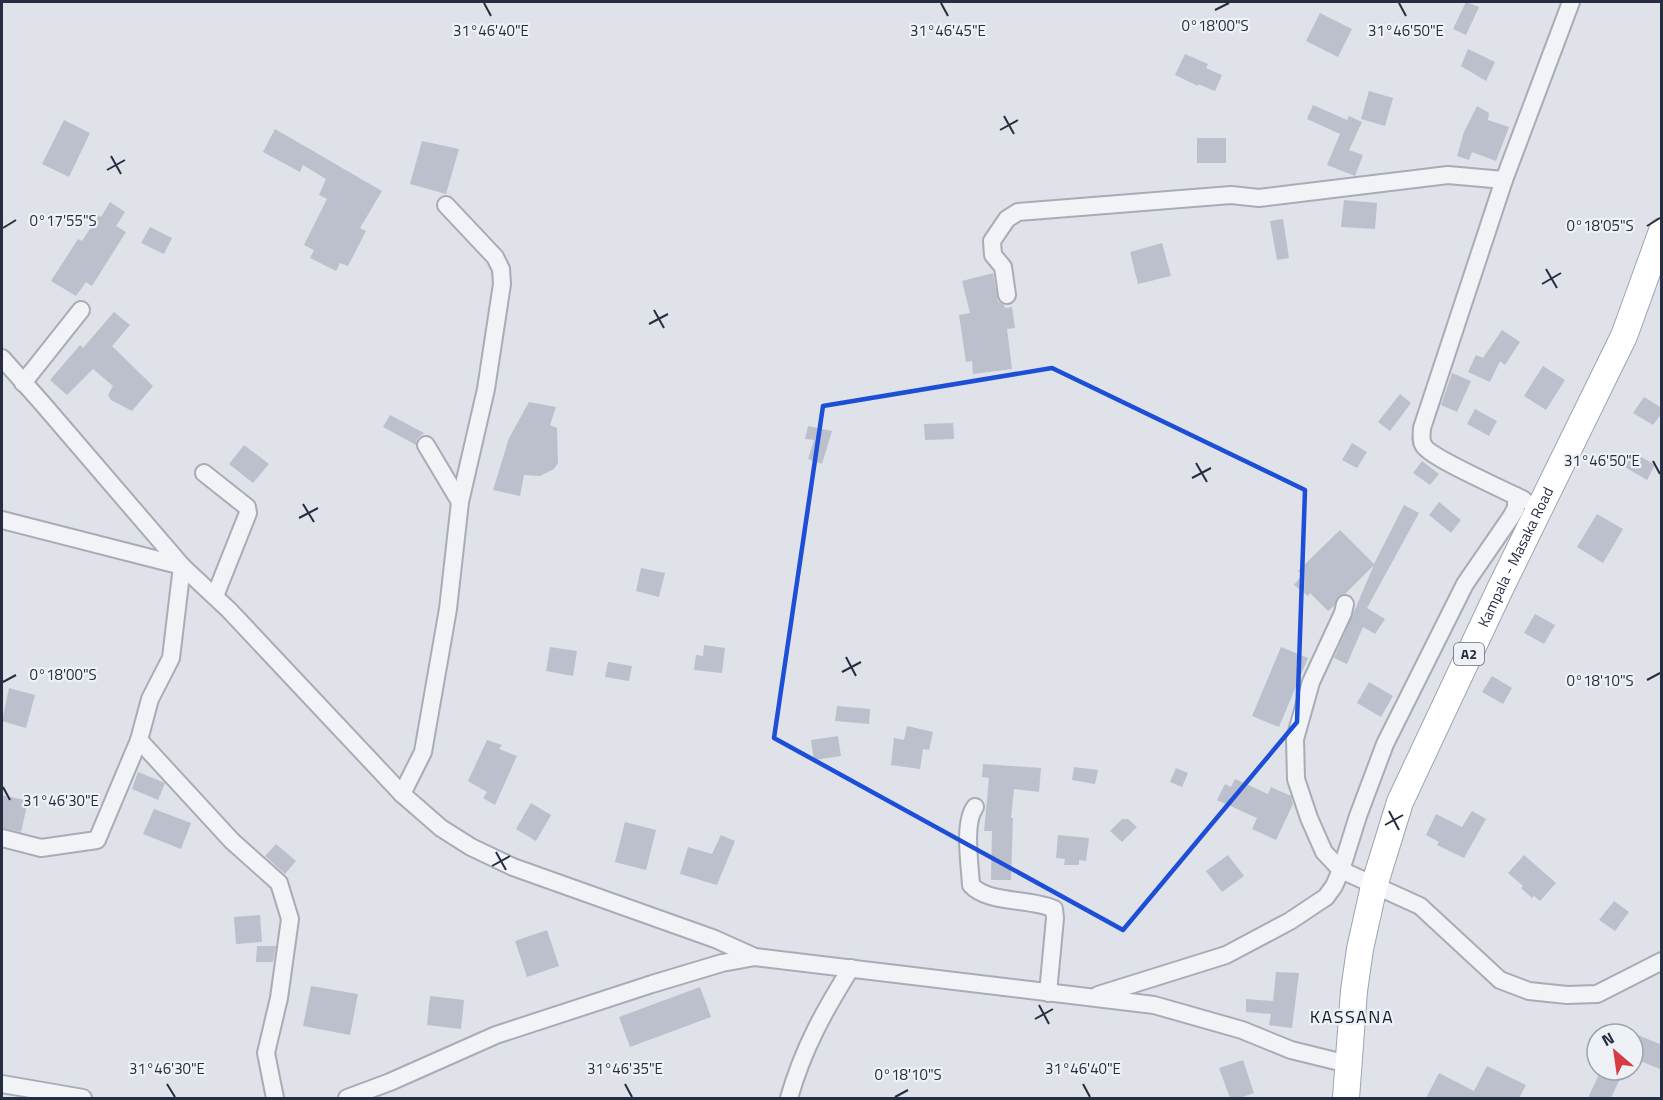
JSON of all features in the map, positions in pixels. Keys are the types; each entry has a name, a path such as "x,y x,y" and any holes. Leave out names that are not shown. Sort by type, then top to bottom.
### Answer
{"main road":[{"name":"Kampala - Masaka Road","path":"1346,1098 1354,991 1360,949 1374,886 1400,802 1624,336 1662,231"}],"street":[{"path":"1540,507 1438,457 1424,446 1421,438 1422,428 1504,180 1571,2"},
{"path":"1007,295 1003,267 993,255 992,241 1007,219 1018,212 1231,195 1259,198 1448,175 1504,180"},
{"path":"402,795 423,752 448,609 460,502 486,389 502,284 501,269 495,257 446,205"},
{"path":"24,383 81,310"},
{"path":"2,358 182,566 215,596 402,795 441,828 471,847 513,867 715,939 755,957"},
{"path":"426,445 460,502"},
{"path":"204,473 247,507 248,513 215,596"},
{"path":"1094,996 1235,950 1290,921 1326,897 1341,870 1385,744 1465,584 1516,508 1516,496"},
{"path":"2,520 182,566"},
{"path":"2,838 41,848 97,840 139,740 150,699 171,658 182,566"},
{"path":"1345,604 1311,682 1295,739 1296,779 1309,818 1324,852 1341,870 1420,906 1500,980 1528,991 1567,995 1597,994 1662,961"},
{"path":"139,740 232,841 279,883 290,919 279,998 266,1053 275,1098"},
{"path":"975,807 970,813 969,824 971,885 976,891 1046,905 1054,909 1048,993"},
{"path":"347,1098 390,1082 496,1035 652,984 722,963 755,957 1154,1005 1242,1030 1290,1050 1348,1064"},
{"path":"789,1098 800,1061 818,1021 850,968"},
{"path":"2,1084 83,1098"}],"highlighted area":[{"path":"1052,368 1305,490 1297,722 1123,930 774,738 823,406"}],"building":[{"path":"1466,2 1479,7 1466,35 1453,29"},
{"path":"1320,13 1352,29 1338,57 1306,41"},
{"path":"1468,49 1495,62 1486,81 1461,66"},
{"path":"1185,54 1208,64 1206,68 1222,75 1215,91 1175,75"},
{"path":"1369,91 1393,98 1385,126 1361,119"},
{"path":"1313,105 1347,120 1349,116 1362,122 1349,150 1363,155 1355,176 1327,165 1340,134 1307,119"},
{"path":"1477,106 1489,113 1488,120 1509,127 1496,161 1472,152 1469,160 1457,156 1464,132"},
{"path":"64,120 90,133 69,177 42,164"},
{"path":"275,129 382,191 360,228 366,231 348,266 340,263 336,271 310,258 314,250 304,245 327,199 319,195 326,179 303,165 300,172 263,152"},
{"path":"1197,138 1226,138 1226,163 1197,163"},
{"path":"422,141 459,149 446,194 410,184"},
{"path":"1344,200 1377,203 1375,229 1341,227"},
{"path":"110,202 125,212 116,226 126,232 92,286 86,282 76,296 51,281 78,239 82,241"},
{"path":"1283,219 1289,258 1277,260 1270,221"},
{"path":"150,227 172,238 164,254 141,243"},
{"path":"1162,243 1171,276 1138,284 1130,252"},
{"path":"993,273 998,301 1005,308 1012,307 1015,328 1007,329 1012,369 973,374 972,361 966,362 959,315 970,313 962,281"},
{"path":"114,312 130,325 112,346 153,386 132,411 111,400 108,395 113,386 93,369 67,395 50,380 80,345 83,348"},
{"path":"1502,330 1520,342 1505,365 1500,361 1490,382 1468,372 1476,355 1483,358"},
{"path":"1543,366 1565,380 1546,410 1524,396"},
{"path":"1452,373 1471,381 1457,412 1441,405"},
{"path":"1400,394 1411,403 1390,431 1378,422"},
{"path":"1644,397 1662,408 1662,413 1653,425 1633,413"},
{"path":"529,402 556,407 550,425 557,428 558,463 554,469 540,476 524,475 520,496 493,490 509,438"},
{"path":"1475,409 1497,421 1489,436 1467,424"},
{"path":"390,415 424,433 417,439 416,445 383,427"},
{"path":"953,423 954,439 925,440 924,424"},
{"path":"808,426 832,431 822,464 808,459 814,440 805,439"},
{"path":"1352,443 1367,452 1357,468 1342,460"},
{"path":"244,445 269,464 253,483 229,464"},
{"path":"1633,452 1655,465 1647,480 1625,467"},
{"path":"1422,461 1439,474 1430,485 1413,473"},
{"path":"1439,502 1461,520 1451,533 1429,515"},
{"path":"1404,505 1419,513 1367,608 1385,619 1375,634 1363,627 1347,664 1334,658 1374,565 1345,594 1338,597 1334,606 1328,611 1310,593 1308,596 1294,585 1302,575 1298,571 1340,530 1374,564"},
{"path":"1597,514 1623,529 1603,563 1577,547"},
{"path":"641,568 665,573 659,597 636,591"},
{"path":"1535,614 1555,625 1544,644 1524,633"},
{"path":"704,645 725,648 722,673 694,670 696,655 703,656"},
{"path":"550,647 577,651 573,676 546,671"},
{"path":"1281,647 1308,658 1279,727 1252,716"},
{"path":"608,662 632,666 629,681 605,677"},
{"path":"1492,676 1512,688 1503,704 1482,692"},
{"path":"1369,682 1393,696 1381,717 1357,703"},
{"path":"9,688 35,695 26,728 2,721"},
{"path":"837,706 870,709 869,724 835,721"},
{"path":"907,726 933,732 929,750 923,749 920,769 891,765 894,738 904,740"},
{"path":"838,736 841,756 814,760 811,740"},
{"path":"487,740 502,745 499,749 517,756 495,805 483,798 487,792 468,781"},
{"path":"983,764 1041,768 1039,792 1014,789 1011,818 1013,818 1011,880 991,880 992,831 984,831 989,778 982,777"},
{"path":"1074,767 1098,770 1095,784 1072,780"},
{"path":"1176,768 1188,773 1182,787 1170,782"},
{"path":"138,772 165,783 158,800 132,789"},
{"path":"1235,779 1268,794 1271,787 1291,796 1293,804 1276,840 1252,829 1257,818 1217,800 1225,784 1231,787"},
{"path":"2,795 28,801 21,832 2,828"},
{"path":"531,803 551,815 536,841 516,829"},
{"path":"154,809 191,823 181,849 143,834"},
{"path":"1472,811 1486,819 1464,858 1437,845 1439,842 1426,835 1436,814 1462,827"},
{"path":"1122,819 1128,819 1137,827 1122,842 1110,831"},
{"path":"625,822 656,830 646,870 615,862"},
{"path":"721,835 735,841 717,885 680,874 688,847 712,854"},
{"path":"1058,835 1089,838 1086,861 1079,860 1079,865 1064,865 1065,859 1056,858"},
{"path":"276,844 296,861 285,874 265,856"},
{"path":"1228,855 1244,876 1222,892 1206,871"},
{"path":"1524,855 1556,883 1540,901 1534,896 1532,898 1521,888 1523,886 1508,873"},
{"path":"1614,901 1629,912 1615,931 1599,920"},
{"path":"260,915 262,942 236,944 234,917"},
{"path":"547,930 559,966 527,977 515,941"},
{"path":"257,946 276,946 273,962 256,962"},
{"path":"1276,972 1299,973 1292,1028 1269,1025 1271,1014 1246,1012 1246,999 1273,1001"},
{"path":"311,986 358,994 350,1035 303,1026"},
{"path":"700,987 711,1017 630,1047 619,1017"},
{"path":"430,996 464,1000 461,1029 427,1025"},
{"path":"1645,1038 1662,1045 1662,1070 1645,1063"},
{"path":"1243,1060 1254,1093 1240,1098 1230,1098 1219,1068"},
{"path":"1487,1066 1526,1085 1519,1098 1426,1098 1439,1073 1474,1091"},
{"path":"1595,1082 1618,1082 1611,1098 1588,1098"}],"district":[{"name":"KASSANA","path":"1352,1017"}]}
